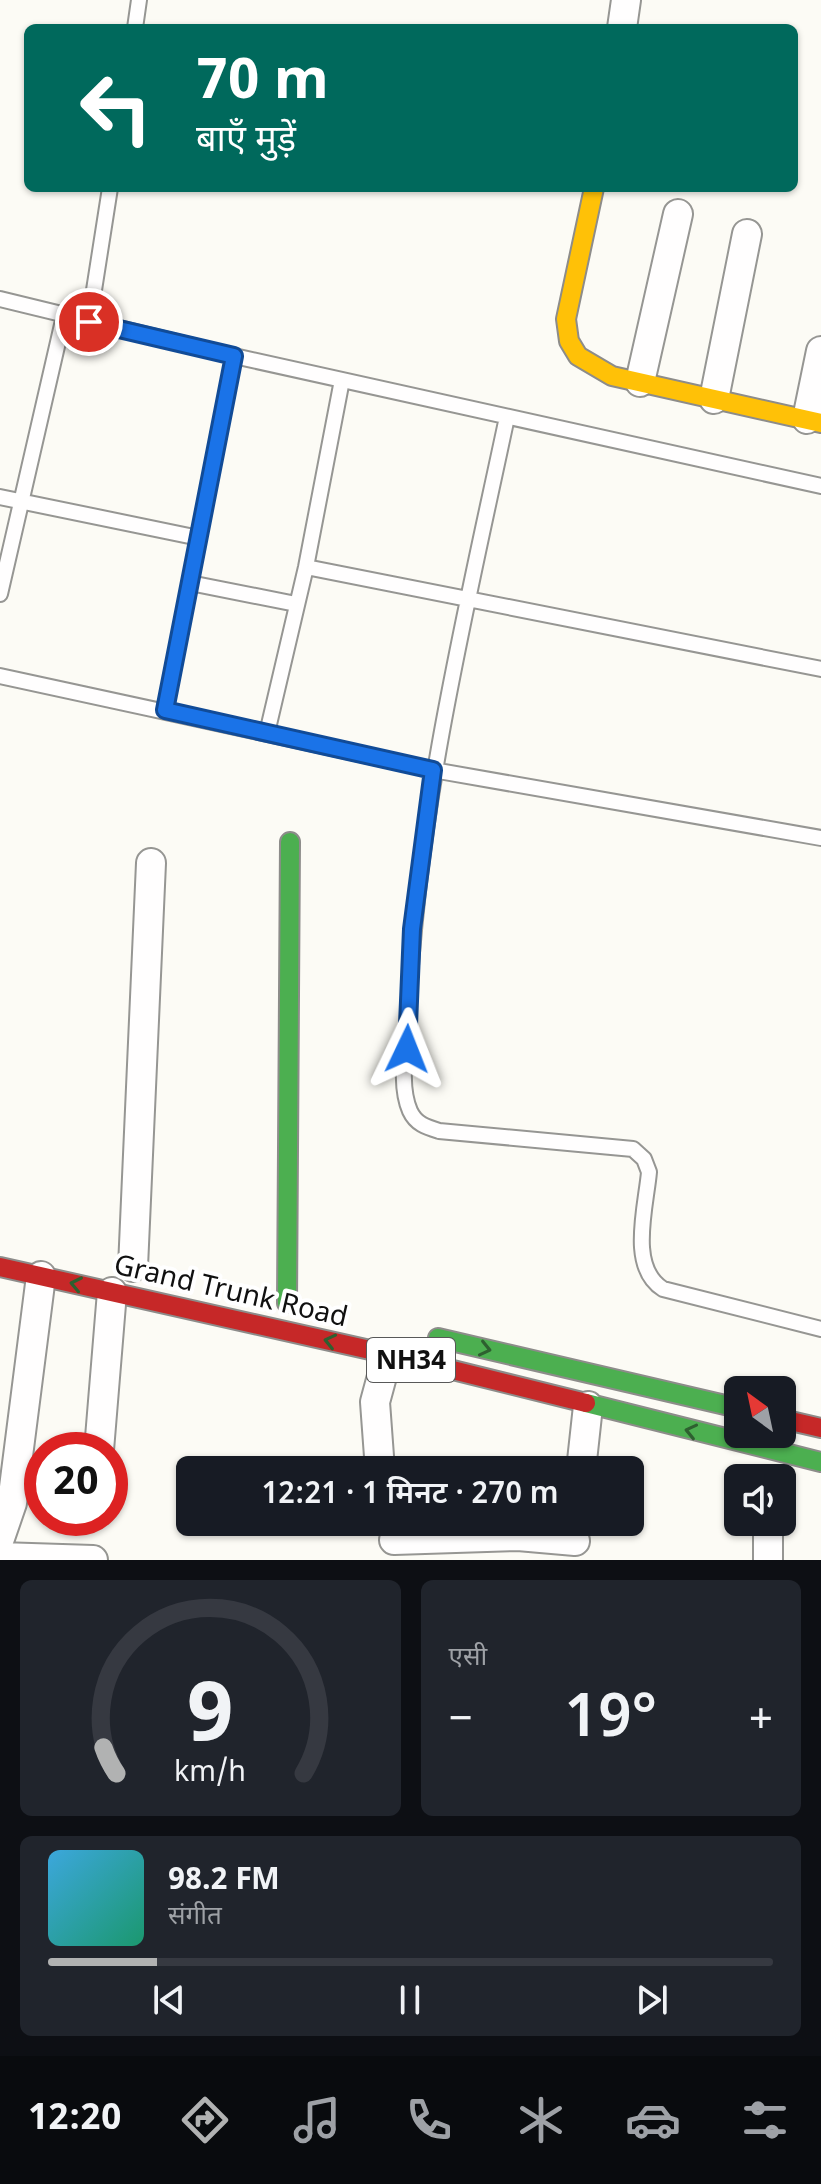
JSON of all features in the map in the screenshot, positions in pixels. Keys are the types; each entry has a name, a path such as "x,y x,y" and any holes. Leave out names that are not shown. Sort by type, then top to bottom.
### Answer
{"main road":[{"path":"593,192 566,319 566,338 575,354 588,366 612,376 814,421"},
{"path":"287,1303 290,842"},
{"name":"Grand Trunk Road","path":"0,1267 388,1354 821,1462"},
{"name":"NH34","path":"417,1333 724,1405"},
{"path":"796,1422 821,1428"}],"street":[{"path":"623,24 626,0"},
{"path":"640,382 678,214"},
{"path":"714,399 747,234"},
{"path":"814,421 821,351"},
{"path":"131,1267 151,863"},
{"path":"0,1538 12,1503 41,1276"},
{"path":"100,1432 112,1292"},
{"path":"379,1456 375,1402 388,1354"},
{"path":"583,1456 588,1406"},
{"path":"769,1450 769,1464"},
{"path":"393,1541 518,1536 576,1541"},
{"path":"768,1536 768,1560"},
{"path":"0,1557 93,1560"}],"lane":[{"path":"136,24 139,0"},
{"path":"89,322 109,192"},
{"path":"0,299 234,356 821,486"},
{"path":"0,594 64,316"},
{"path":"165,710 234,356"},
{"path":"267,733 306,567 342,380"},
{"path":"507,417 433,770 412,929 406,1079 411,1115 422,1126 439,1131 633,1149 644,1159 649,1172 642,1253 651,1281 663,1289 821,1329"},
{"path":"0,497 199,538"},
{"path":"306,567 821,669"},
{"path":"190,583 296,604"},
{"path":"0,676 433,770 821,838"}],"traffic: fast":[{"path":"287,1303 290,842"},
{"path":"438,1338 724,1405"},
{"path":"586,1403 821,1462"}],"traffic: slow":[{"path":"593,192 566,319 569,341 578,356 612,376 821,423"}],"traffic: jam":[{"path":"0,1267 388,1354 586,1403"},
{"path":"796,1422 821,1428"}],"route":[{"path":"89,322 234,356 165,710 433,770 412,929 407,1049"}]}
